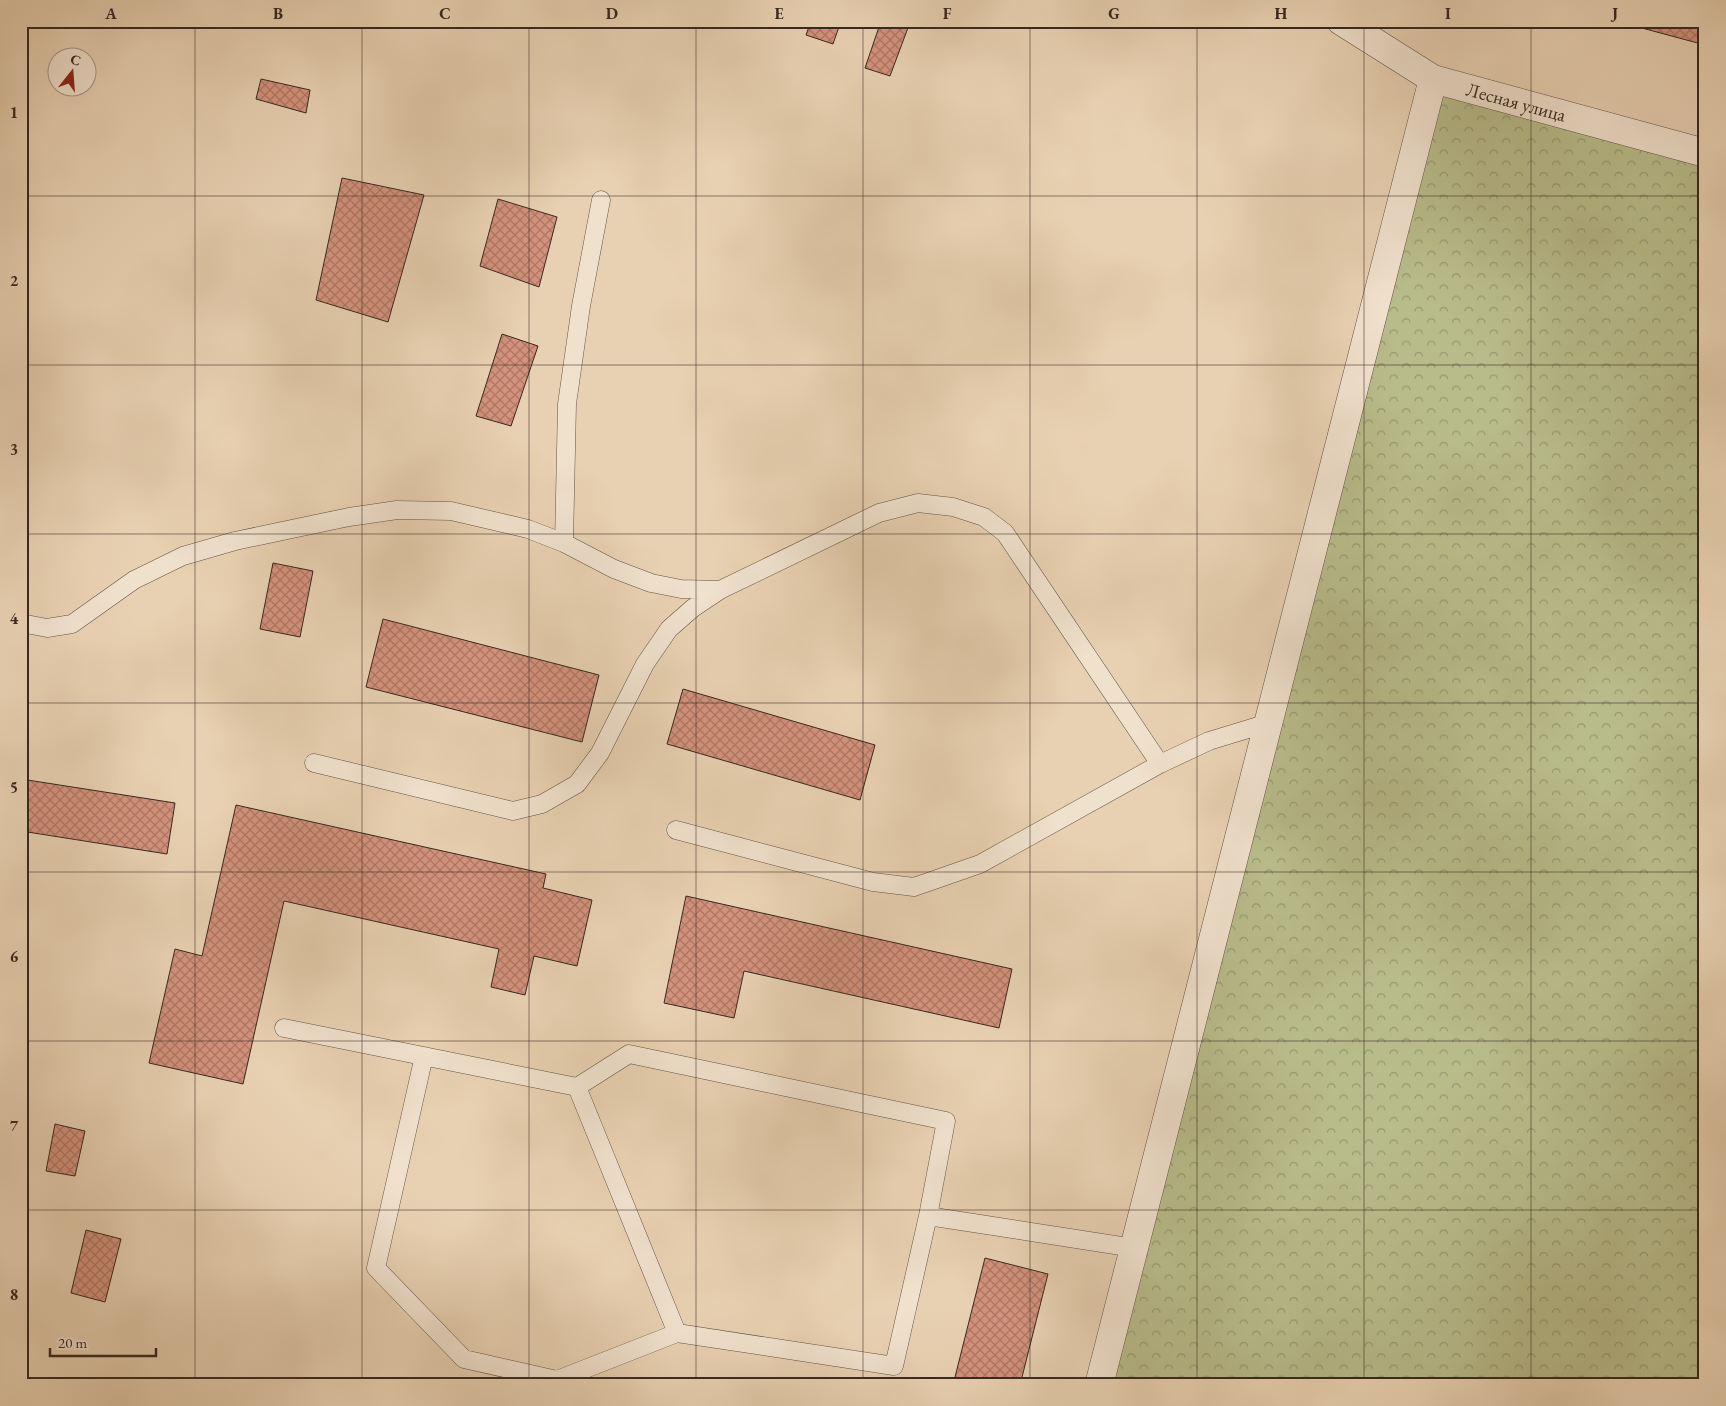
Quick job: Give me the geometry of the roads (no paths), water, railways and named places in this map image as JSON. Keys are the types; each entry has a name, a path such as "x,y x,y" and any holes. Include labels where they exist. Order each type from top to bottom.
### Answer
{"street":[{"name":"Лесная улица","path":"1341,21 1432,79 1705,152"},
{"path":"1099,1385 1432,79"}],"lane":[{"path":"564,543 568,404 581,306 601,200"},
{"path":"314,763 513,811 542,804 577,784 600,753 644,664 669,629 693,608 720,590 880,512 918,503 953,507 984,517 1005,533 1160,764"},
{"path":"21,623 47,628 72,624 134,580 183,556 235,541 349,517 397,510 451,511 528,529 564,543 614,569 652,583 681,589 720,590"},
{"path":"676,830 873,882 914,887 980,864 1160,764 1209,741 1268,723"},
{"path":"284,1028 424,1056 577,1087 629,1054 946,1121 928,1216 894,1366 676,1333 557,1380 464,1359 376,1268 424,1056"},
{"path":"577,1087 676,1333"},
{"path":"928,1216 1134,1248"}]}
